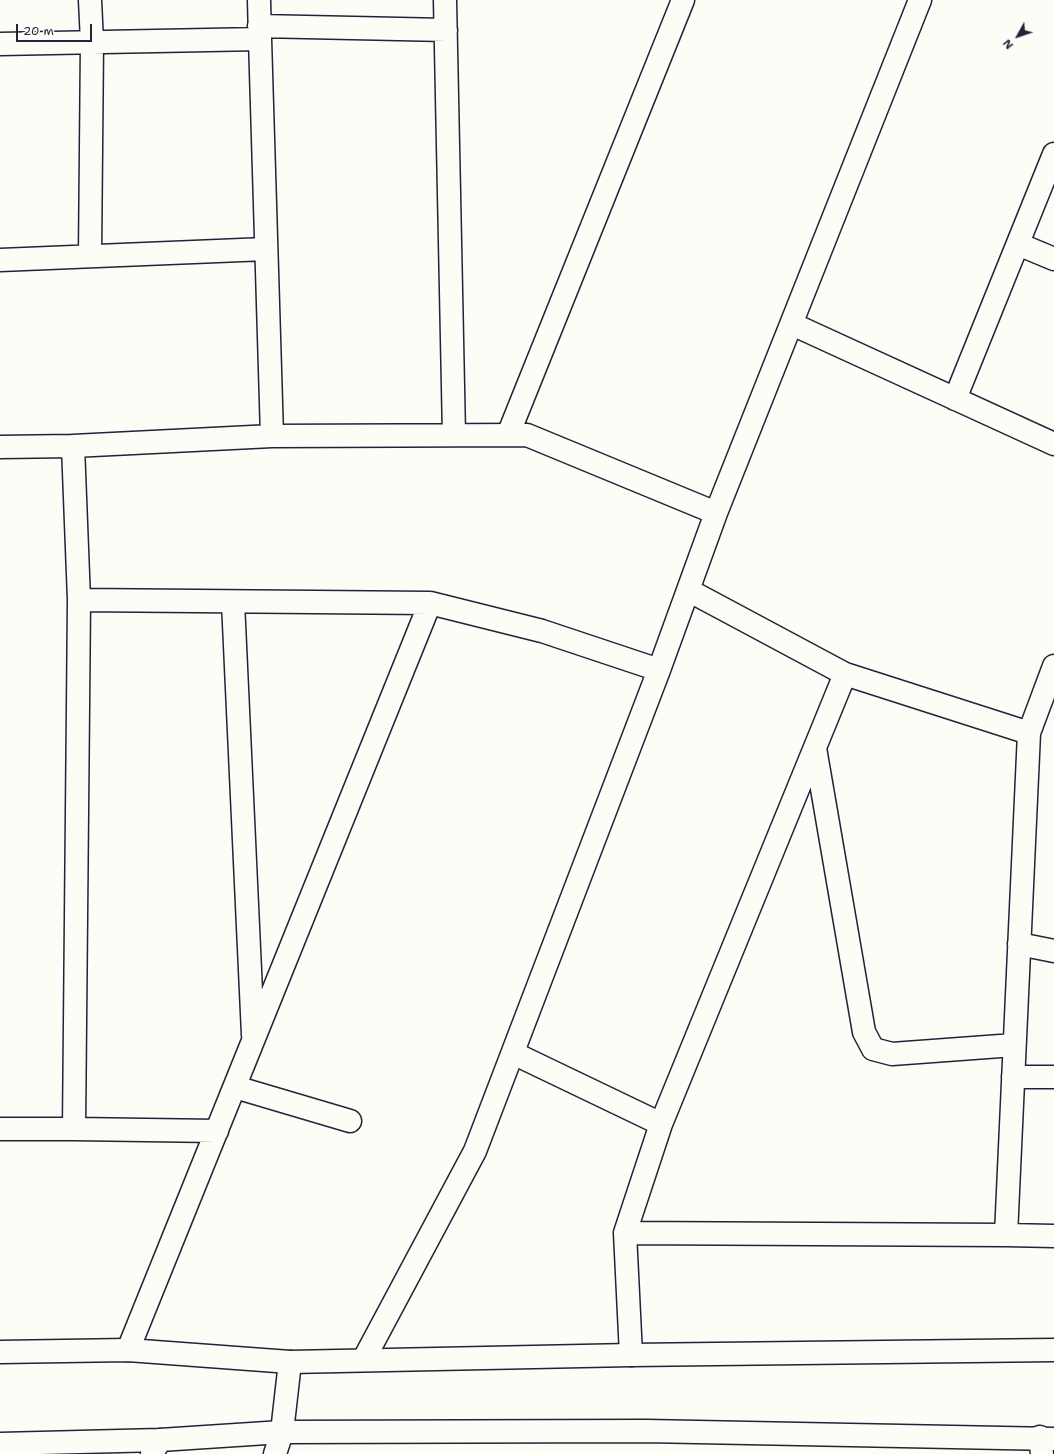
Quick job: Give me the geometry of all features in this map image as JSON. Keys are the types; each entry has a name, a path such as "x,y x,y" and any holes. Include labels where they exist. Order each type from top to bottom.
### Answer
{"street":[{"path":"90,0 92,42 90,256"},
{"path":"260,0 272,436"},
{"path":"445,0 454,435"},
{"path":"508,435 684,0"},
{"path":"364,1359 475,1151 659,670 716,514 920,0"},
{"path":"0,44 92,42 260,32 446,30"},
{"path":"955,399 1054,154"},
{"path":"1018,244 1054,259"},
{"path":"0,260 266,249"},
{"path":"792,324 1054,444"},
{"path":"0,446 73,446 272,436 527,435 716,514"},
{"path":"73,446 79,600 74,1128"},
{"path":"688,590 845,674 1029,733"},
{"path":"79,600 430,604 542,631 659,670"},
{"path":"233,602 253,1042"},
{"path":"128,1350 430,604"},
{"path":"1006,1235 1029,733 1054,666"},
{"path":"631,1355 625,1233 661,1124 845,674"},
{"path":"815,748 864,1032 873,1049 892,1054 1014,1045"},
{"path":"1019,944 1054,952"},
{"path":"513,1053 661,1124"},
{"path":"1013,1077 1054,1077"},
{"path":"235,1087 350,1121"},
{"path":"0,1129 74,1128 217,1131"},
{"path":"625,1233 1054,1236"},
{"path":"0,1352 128,1350 290,1362 364,1359 1054,1350"},
{"path":"275,1454 282,1432 290,1362"},
{"path":"0,1444 156,1447 282,1432 646,1430 1045,1443"}]}
